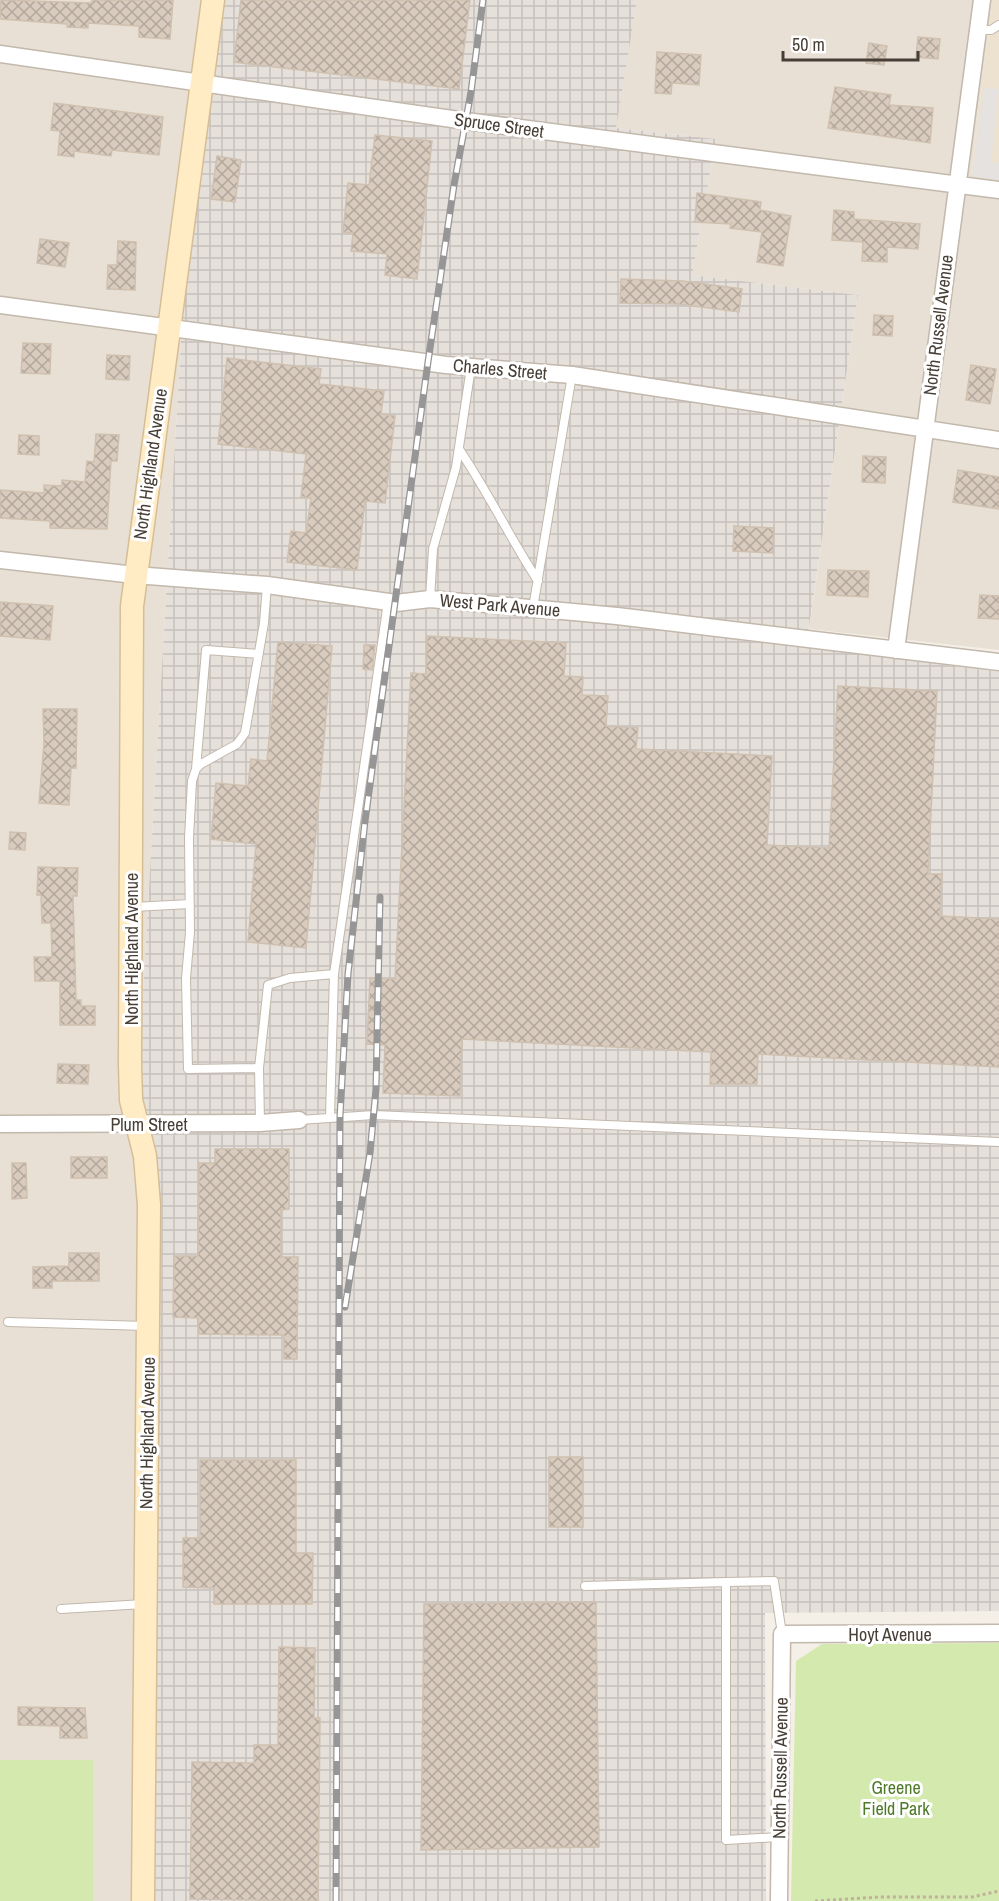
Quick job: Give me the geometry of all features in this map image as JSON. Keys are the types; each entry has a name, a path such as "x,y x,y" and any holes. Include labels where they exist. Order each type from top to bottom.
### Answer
{"street":[{"name":"North Highland Avenue","path":"143,1901 148,1205 145,1156 131,1100 130,1064 132,606 213,0"},
{"name":"North Russell Avenue","path":"896,650 982,0"},
{"name":"Spruce Street","path":"0,54 201,81 466,121 999,190"},
{"name":"Charles Street","path":"0,305 471,368 572,375 999,440"},
{"name":"West Park Avenue","path":"0,560 135,575 267,585 388,602 430,599 617,616 999,662"},
{"name":"Plum Street","path":"0,1124 138,1125 299,1120"},
{"name":"Hoyt Avenue","path":"782,1634 999,1633"},
{"name":"North Russell Avenue","path":"779,1901 782,1634"}],"lane":[{"path":"978,30 991,30 999,25"},
{"path":"430,599 433,549 459,449 471,368"},
{"path":"533,608 572,375"},
{"path":"459,449 485,488 508,534 538,581"},
{"path":"196,769 237,744 244,733 267,585"},
{"path":"330,1116 334,974 388,602"},
{"path":"258,654 206,650 196,769 192,781 186,978 188,1069 259,1068"},
{"path":"131,907 190,904"},
{"path":"260,1123 259,1068 267,985 290,978 334,974"},
{"path":"299,1120 330,1116 374,1115 999,1142"},
{"path":"8,1322 148,1326"},
{"path":"585,1586 774,1581 782,1634"},
{"path":"726,1582 726,1839 779,1837"},
{"path":"61,1609 145,1604"}],"path":[{"path":"815,1901 880,1897 972,1898 999,1891"}],"shaded area":[{"path":"0,0 225,0 183,307 138,1077 148,1901 0,1901"},
{"path":"225,0 637,0 616,128 716,139 692,275 858,295 806,647 999,672 999,1611 765,1613 766,1901 148,1901 138,1077 183,307"},
{"path":"637,0 992,0 971,175 999,179 999,650 809,629 858,295 692,275 716,139 615,128"},
{"path":"992,0 999,0 999,179 971,175"},
{"path":"984,87 999,89 991,162 999,163 999,180 972,176"}],"green space":[{"name":"Greene Field Park","path":"999,1643 999,1901 791,1901 796,1661 822,1644"},
{"path":"0,1760 93,1760 93,1901 0,1901"}],"building":[{"path":"1,0 92,3 92,0 173,0 170,39 139,37 139,26 88,23 88,28 67,27 67,24 0,19"},
{"path":"241,0 470,0 459,89 234,62"},
{"path":"918,37 940,39 938,59 916,57"},
{"path":"869,43 887,46 884,65 866,63"},
{"path":"657,52 701,55 699,85 672,83 671,94 655,93"},
{"path":"835,87 891,95 889,105 933,108 930,143 828,128"},
{"path":"54,103 163,117 159,155 112,150 111,156 74,151 74,157 58,155 60,131 51,130"},
{"path":"375,135 432,141 417,279 385,275 387,254 351,251 353,233 343,232 348,183 369,185"},
{"path":"217,156 241,160 235,202 211,199"},
{"path":"697,193 761,202 760,210 791,216 783,266 757,262 762,232 730,228 731,224 695,222"},
{"path":"834,210 854,212 854,219 920,224 918,249 887,247 887,262 862,261 863,242 832,240"},
{"path":"40,239 69,243 65,267 37,263"},
{"path":"118,241 136,242 135,290 107,289 108,265 117,265"},
{"path":"621,279 683,281 742,289 739,312 678,304 620,303"},
{"path":"874,315 893,316 892,336 873,335"},
{"path":"23,343 51,344 50,374 21,373"},
{"path":"107,355 130,356 129,380 106,379"},
{"path":"227,358 321,369 319,384 384,391 381,414 395,416 385,503 365,501 357,570 287,562 291,531 306,533 311,498 301,497 306,454 218,444"},
{"path":"971,365 996,369 990,404 966,400"},
{"path":"96,434 119,435 117,461 111,461 107,529 50,528 50,521 0,518 0,490 44,493 44,485 62,486 62,480 85,482 87,461 94,462"},
{"path":"19,435 39,436 39,455 18,454"},
{"path":"863,456 886,457 885,483 862,482"},
{"path":"958,470 999,477 999,509 953,502"},
{"path":"734,526 774,528 773,553 733,551"},
{"path":"828,570 869,571 868,597 827,595"},
{"path":"980,595 999,596 999,619 978,618"},
{"path":"0,602 53,606 50,640 0,636"},
{"path":"427,636 566,643 564,676 583,677 582,695 608,696 606,726 638,728 636,749 772,756 767,845 829,848 838,686 937,691 928,874 942,874 940,916 999,919 999,1067 758,1054 757,1084 710,1084 711,1052 462,1039 460,1096 383,1093 385,1045 367,1044 370,978 395,979 411,673 426,674"},
{"path":"278,642 332,646 306,948 248,942 256,844 211,839 216,783 248,786 251,759 267,761"},
{"path":"364,645 375,645 372,670 363,669"},
{"path":"43,709 77,709 76,768 71,768 69,805 39,803 44,743"},
{"path":"10,832 26,833 25,850 9,849"},
{"path":"38,867 78,868 77,896 73,896 76,1000 81,1000 81,1006 95,1006 95,1025 60,1025 60,981 35,981 34,957 52,957 51,923 42,923 41,895 37,895"},
{"path":"58,1064 89,1065 88,1084 57,1083"},
{"path":"215,1149 289,1149 289,1209 281,1210 281,1257 298,1257 297,1359 284,1359 284,1335 199,1334 198,1318 173,1317 174,1256 198,1256 199,1163 215,1163"},
{"path":"71,1157 107,1157 107,1178 71,1178"},
{"path":"12,1163 26,1163 27,1198 12,1199"},
{"path":"69,1253 99,1253 99,1281 52,1281 52,1288 33,1288 33,1267 69,1266"},
{"path":"549,1457 583,1457 583,1527 549,1527"},
{"path":"200,1460 296,1460 296,1553 313,1553 312,1604 214,1604 214,1588 183,1587 183,1538 200,1538"},
{"path":"596,1602 599,1847 421,1850 424,1604"},
{"path":"279,1647 315,1648 314,1718 320,1718 318,1901 190,1899 192,1762 254,1763 254,1745 278,1745"},
{"path":"18,1707 85,1708 87,1738 60,1738 60,1726 18,1725"}],"railway":[{"path":"336,1901 340,1116 348,974 365,821 428,362 454,185 471,92 483,0"},
{"path":"345,1307 370,1153 376,1089 380,897"}]}
